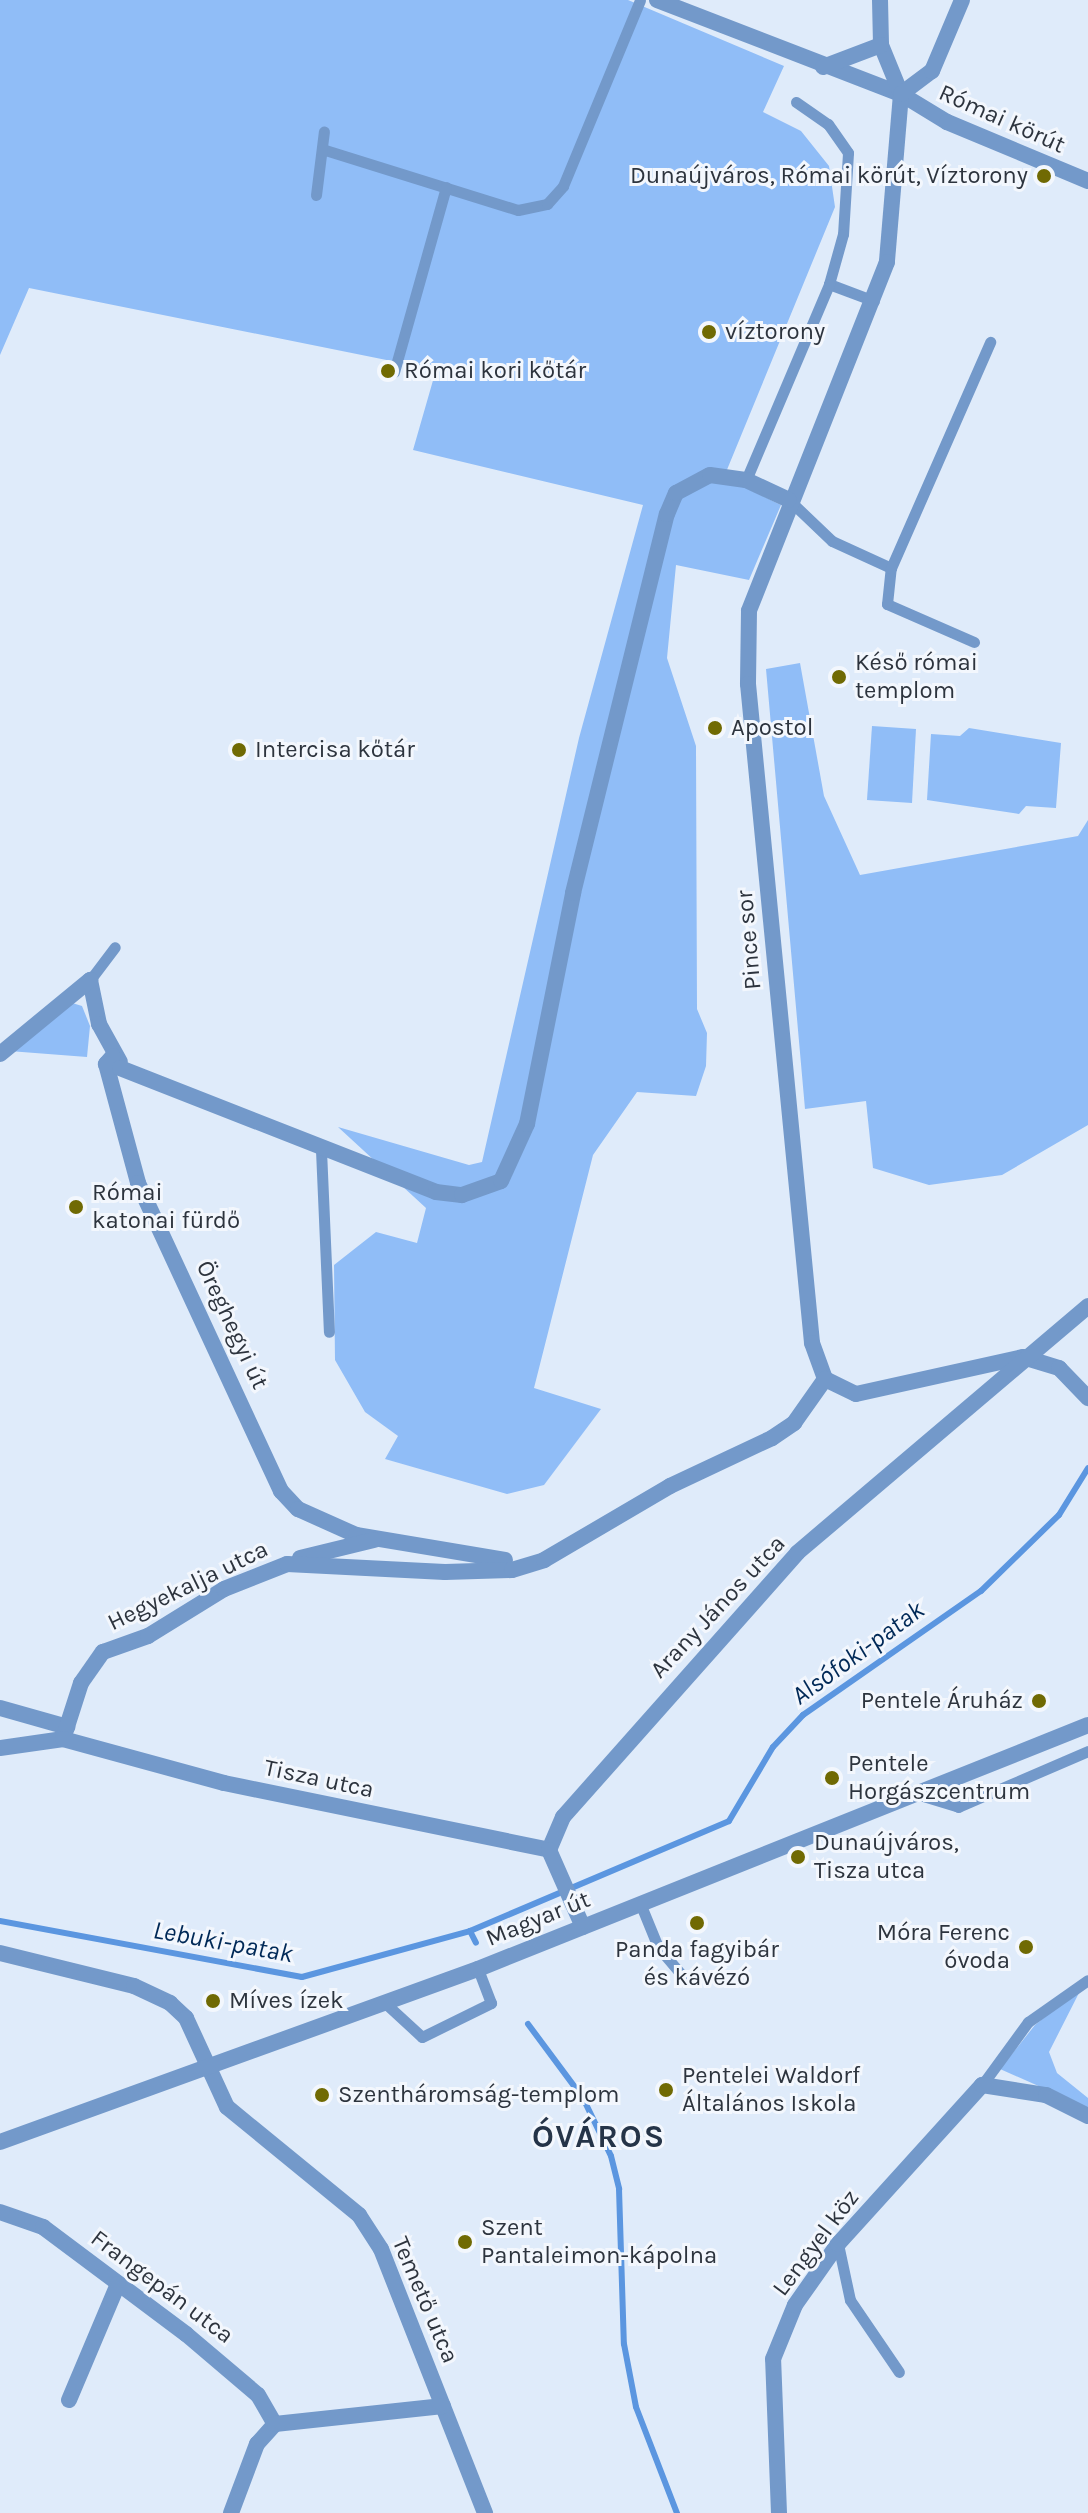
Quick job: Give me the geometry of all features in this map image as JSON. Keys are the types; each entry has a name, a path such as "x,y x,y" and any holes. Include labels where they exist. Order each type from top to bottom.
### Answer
{"street":[{"name":"Római körút","path":"657,0 822,67 901,94 947,122 1088,181"},
{"path":"880,0 881,45 901,94 932,71 962,0"},
{"path":"822,67 881,45"},
{"name":"Pince sor","path":"825,1379 808,1311 747,661 749,611 789,500 874,301 892,233 901,94"},
{"path":"115,1065 321,1150 462,1195 501,1181 516,1158 667,514 676,493 695,479 746,480 789,500"},
{"path":"0,1054 90,980"},
{"name":"Öreghegyi út","path":"90,980 115,1065 138,1183 228,1363 265,1465 298,1509 378,1539 456,1557 544,1560"},
{"name":"Arany János utca","path":"549,1850 563,1817 797,1553 863,1505 1023,1357 1088,1306"},
{"path":"544,1560 670,1486 772,1438 794,1423 825,1379 856,1394 882,1392 966,1364 1023,1357 1059,1368 1088,1398"},
{"name":"Öreghegyi út","path":"287,1564 378,1539"},
{"name":"Hegyekalja utca","path":"65,1733 81,1683 103,1652 287,1564 378,1565 445,1572 512,1570 544,1560"},
{"path":"0,1708 65,1733"},
{"name":"Magyar út","path":"0,2142 209,2071 478,1969 640,1903 923,1796 1088,1725"},
{"name":"Tisza utca","path":"0,1748 65,1733 224,1783 549,1850"},
{"path":"549,1850 583,1927"},
{"name":"Temető utca","path":"0,1953 134,1986 170,2003 186,2018 227,2107 359,2215 381,2249 485,2513"},
{"path":"982,2085 1046,2095 1088,2116"},
{"name":"Lengyel köz","path":"779,2513 773,2359 795,2305 838,2244 982,2085"},
{"name":"Frangepán utca","path":"0,2212 43,2227 118,2284 258,2395 275,2424"},
{"path":"69,2400 118,2284"},
{"path":"231,2513 257,2444 275,2424 443,2406"}],"lane":[{"path":"322,149 518,210 557,196 640,0"},
{"path":"746,480 829,284 843,234 848,153 828,124 796,102"},
{"path":"316,195 324,131"},
{"path":"394,372 446,187"},
{"path":"829,284 874,301"},
{"path":"974,642 887,604 891,568 990,342"},
{"path":"789,500 832,541 891,568"},
{"path":"90,980 115,947"},
{"path":"321,1150 329,1332"},
{"path":"923,1796 958,1807 1088,1751"},
{"path":"640,1903 658,1947 686,1980"},
{"path":"385,2003 422,2037 491,2003 478,1969"},
{"path":"982,2085 1028,2022 1088,1980"},
{"path":"838,2244 850,2300 899,2372"}],"shaded area":[{"path":"0,0 628,0 784,66 763,112 801,131 829,166 835,207 724,477 781,505 749,580 676,565 667,658 696,746 697,1009 707,1033 706,1066 696,1096 637,1092 593,1155 534,1388 601,1409 544,1485 507,1494 385,1459 398,1436 365,1412 335,1360 334,1265 376,1232 417,1243 426,1208 338,1127 469,1165 482,1162 579,738 643,505 413,450 436,370 29,288 0,355"},
{"path":"800,663 824,796 860,875 1078,836 1088,820 1088,1125 1002,1175 929,1185 873,1168 866,1101 805,1109 766,669"},
{"path":"872,726 916,729 912,803 867,800"},
{"path":"969,728 1061,743 1056,808 1026,806 1019,814 927,800 931,734 960,736"},
{"path":"69,1002 82,1006 90,1026 87,1057 9,1051"},
{"path":"1082,1987 1049,2052 1057,2073 1088,2098 1088,2108 1000,2069 1035,2025"}],"waterway":[{"name":"Alsófoki-patak","path":"470,1931 729,1821 773,1747 803,1715 981,1591 1059,1515 1088,1468"},
{"name":"Lebuki-patak","path":"0,1921 302,1977 470,1931 476,1943"},
{"name":"Lebuki-patak","path":"528,2024 583,2098 611,2156 619,2189 624,2344 636,2407 677,2513"}],"place":[{"name":"Dunaújváros, Római körút, Víztorony","path":"1044,176"},
{"name":"víztorony","path":"709,332"},
{"name":"Római kori kőtár","path":"388,371"},
{"name":"Késő római templom","path":"839,677"},
{"name":"Apostol","path":"715,728"},
{"name":"Intercisa kőtár","path":"239,750"},
{"name":"Római katonai fürdő","path":"76,1207"},
{"name":"Pentele Áruház","path":"1039,1701"},
{"name":"Pentele Horgászcentrum","path":"832,1778"},
{"name":"Dunaújváros, Tisza utca","path":"798,1857"},
{"name":"Panda fagyibár és kávézó","path":"697,1923"},
{"name":"Móra Ferenc óvoda","path":"1026,1947"},
{"name":"Míves ízek","path":"213,2001"},
{"name":"Pentelei Waldorf Általános Iskola","path":"666,2090"},
{"name":"Szentháromság-templom","path":"322,2095"},
{"name":"Szent Pantaleimon-kápolna","path":"465,2242"}],"district":[{"name":"ÓVÁROS","path":"599,2137"}]}
